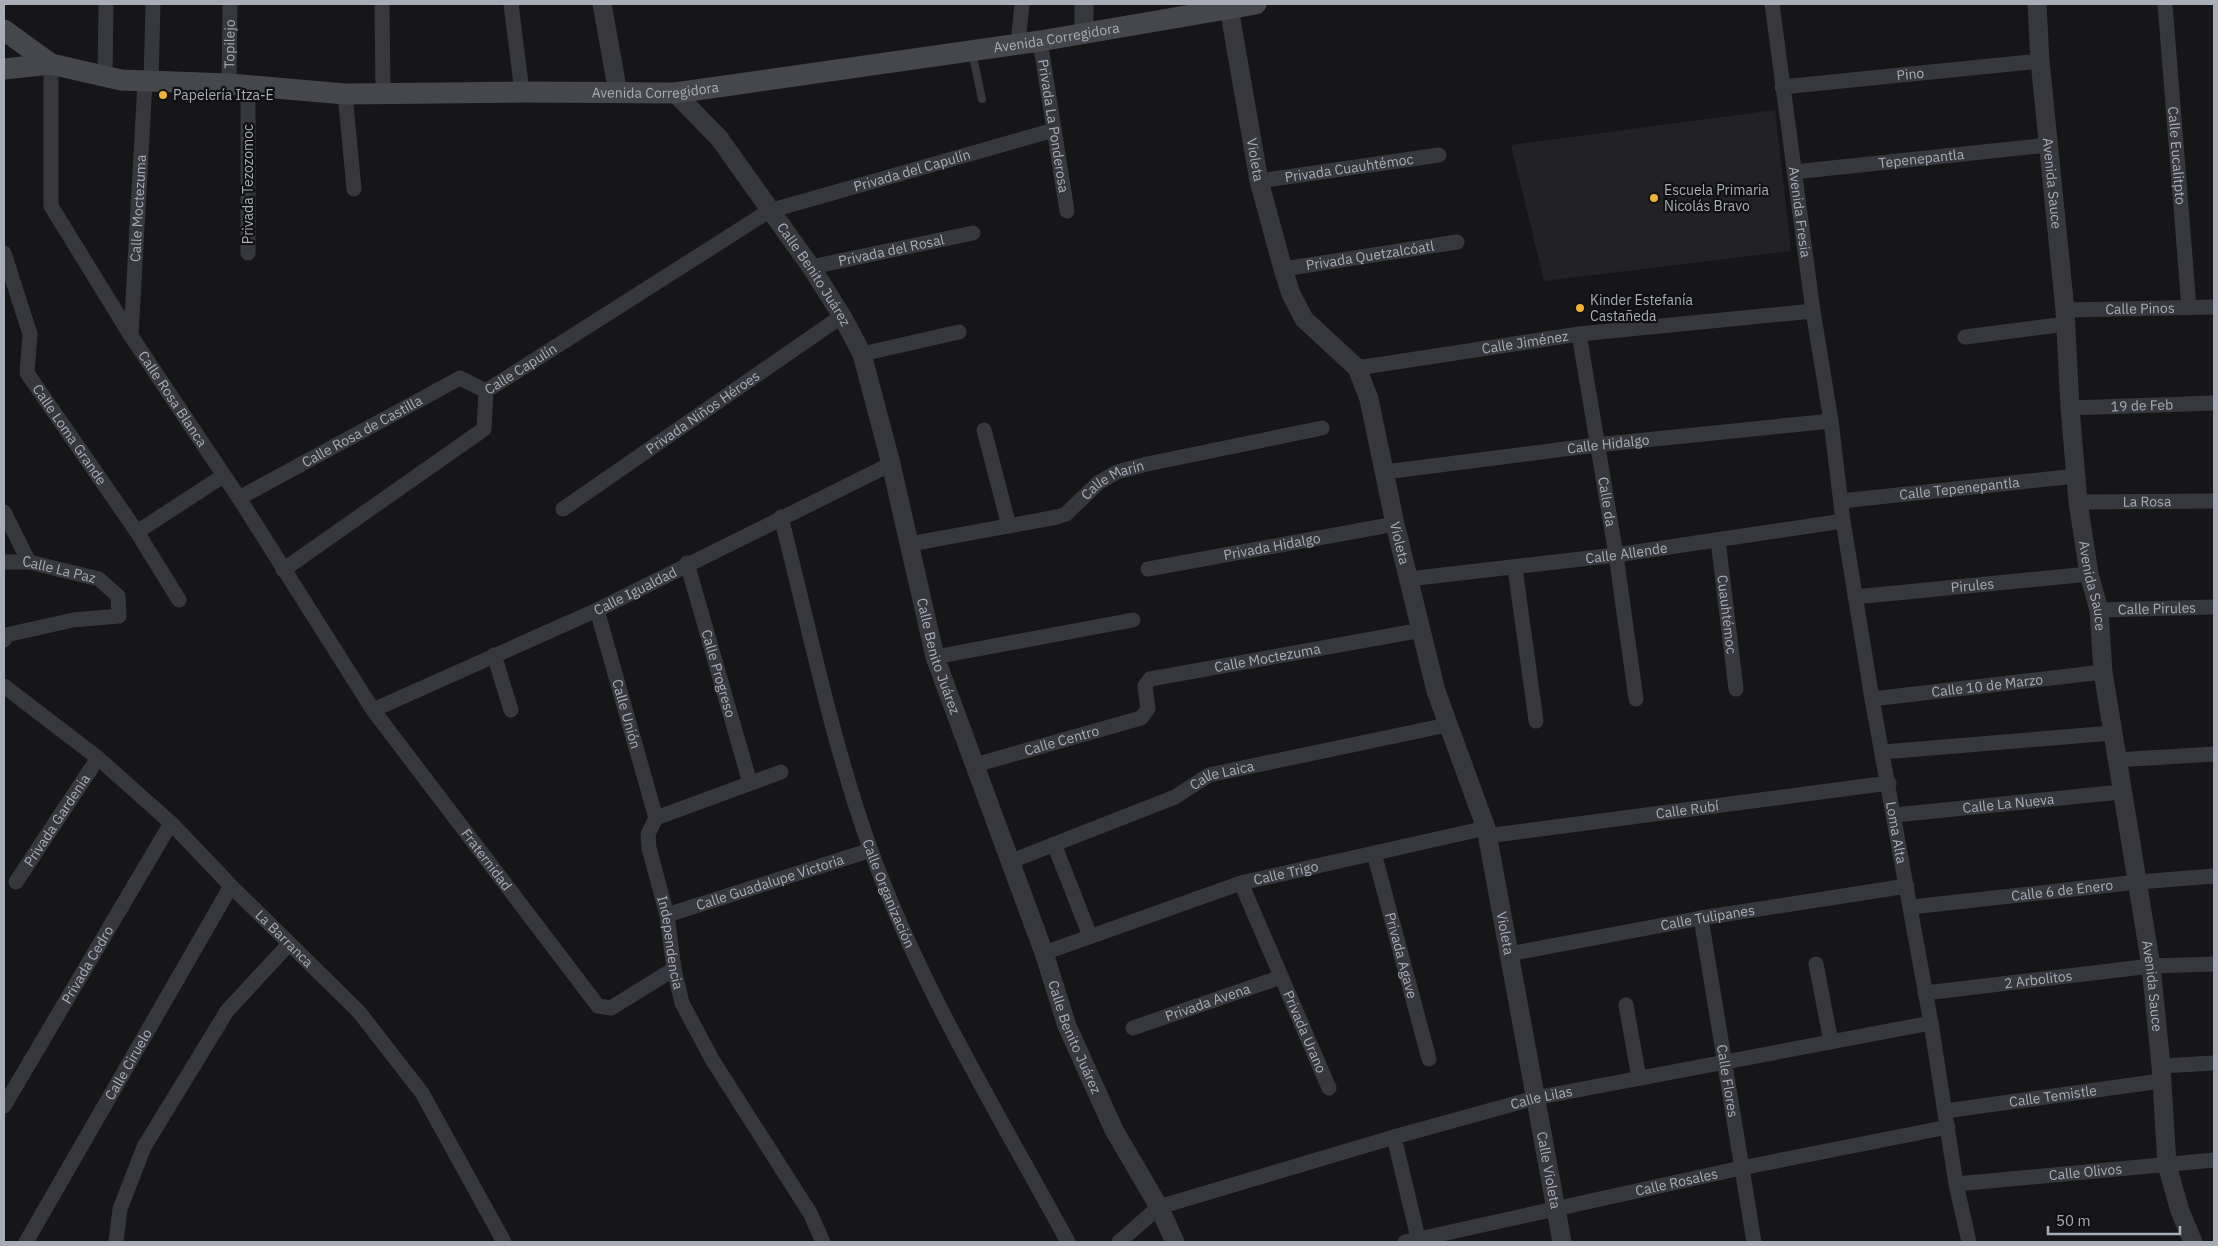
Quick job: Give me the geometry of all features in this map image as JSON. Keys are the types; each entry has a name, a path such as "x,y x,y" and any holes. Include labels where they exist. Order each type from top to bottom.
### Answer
{"main road":[{"name":"Avenida Corregidora","path":"4,69 51,64 105,77 148,82 238,85 345,94 676,93 1040,41 1216,7 1256,4"},
{"name":"Avenida Corregidora","path":"4,30 51,64"}],"street":[{"path":"105,77 106,4"},
{"name":"Calle Moctezuma","path":"131,336 153,4"},
{"name":"Topilejo","path":"230,4 238,85"},
{"path":"382,4 383,93"},
{"path":"511,4 522,92"},
{"path":"602,4 618,93"},
{"path":"1018,44 1022,4"},
{"path":"1084,4 1084,33"},
{"name":"Avenida Fresia","path":"1772,4 1813,311 1831,421"},
{"name":"Avenida Sauce","path":"2037,4 2040,61 2066,317 2070,408 2078,502 2089,574 2099,610 2103,672 2121,792 2151,966 2167,1165 2180,1211 2193,1242"},
{"name":"Calle Eucalitpto","path":"2165,4 2189,308"},
{"name":"Violeta","path":"1216,7 1259,181 1291,294 1304,319 1357,368 1369,399 1395,524 1436,691 1469,777 1486,832 1535,1098"},
{"name":"Privada La Ponderosa","path":"1040,41 1067,211"},
{"name":"Pino","path":"1782,87 2040,61"},
{"name":"Calle Rosa Blanca","path":"51,64 52,206 131,336 239,498 373,710"},
{"name":"Privada Tezozomoc","path":"238,85 248,253"},
{"name":"Calle Benito Juárez","path":"676,93 719,138 769,211 811,267 842,316 862,354 891,464 936,657 1044,953 1067,1026 1114,1130 1159,1207 1175,1242"},
{"path":"345,94 354,189"},
{"name":"Privada del Capulín","path":"769,211 1054,130"},
{"name":"Tepenepantla","path":"1794,172 2048,145"},
{"name":"Privada Cuauhtémoc","path":"1259,181 1439,156"},
{"name":"Calle Capulín","path":"284,570 484,429 486,391 769,211"},
{"name":"Privada del Rosal","path":"811,267 973,233"},
{"name":"Privada Quetzalcóatl","path":"1283,270 1457,242"},
{"name":"Calle Loma Grande","path":"4,253 30,334 27,373 137,532 179,600"},
{"name":"Calle Pinos","path":"1965,337 2066,317 2214,307"},
{"name":"Calle Jiménez","path":"1357,368 1579,334 1813,311"},
{"name":"Privada Niños Héroes","path":"563,509 842,316"},
{"path":"862,354 959,332"},
{"name":"Calle da","path":"1579,334 1596,445 1616,555 1636,699"},
{"name":"Calle Rosa de Castilla","path":"239,498 460,378 486,391"},
{"name":"19 de Feb","path":"2070,408 2214,403"},
{"name":"Calle Hidalgo","path":"1385,472 1596,445 1831,421"},
{"name":"Loma Alta","path":"1831,421 1843,521 1872,699 1884,752 1888,783 1908,886 1956,1184 1969,1242"},
{"name":"Calle Marín","path":"910,544 1066,514 1098,483 1117,472 1147,464 1322,428"},
{"path":"984,430 1009,526"},
{"name":"Calle Igualdad","path":"373,710 494,654 597,610 688,563 891,464"},
{"path":"137,532 223,476"},
{"name":"Calle Tepenepantla","path":"1842,501 2076,476"},
{"name":"La Rosa","path":"2078,502 2214,501"},
{"path":"4,512 29,562"},
{"name":"Calle Organización","path":"781,517 851,793 871,850 920,969 1068,1242"},
{"name":"Calle Allende","path":"1408,580 1616,555 1843,521"},
{"name":"Privada Hidalgo","path":"1148,569 1395,524"},
{"name":"Cuauhtémoc","path":"1718,540 1736,689"},
{"name":"Calle La Paz","path":"4,562 29,562 98,579 118,596 119,616 73,620 6,635 4,640"},
{"name":"Calle Progreso","path":"688,563 750,783"},
{"path":"1515,568 1536,721"},
{"name":"Pirules","path":"1855,597 2089,574"},
{"name":"Calle Pirules","path":"2099,610 2214,607"},
{"name":"Calle Unión","path":"597,610 656,818"},
{"path":"936,657 1133,620"},
{"name":"Calle Moctezuma","path":"1147,713 1149,706 1145,686 1150,679 1422,630"},
{"path":"494,654 511,710"},
{"name":"Calle 10 de Marzo","path":"1872,699 2103,672"},
{"name":"La Barranca","path":"4,686 98,758 171,823 231,886 358,1012 422,1093 504,1242"},
{"name":"Fraternidad","path":"373,710 595,1002 602,1008 612,1008 674,969"},
{"name":"Calle Centro","path":"975,765 1141,718 1147,713"},
{"name":"Calle Laica","path":"1010,862 1175,797 1209,775 1448,725"},
{"path":"1884,752 2112,733"},
{"path":"2116,760 2214,754"},
{"name":"Privada Gardenia","path":"16,882 98,758"},
{"path":"656,818 781,772"},
{"name":"Calle Rubí","path":"1486,832 1888,783"},
{"name":"Calle La Nueva","path":"1895,815 2121,792"},
{"name":"Independencia","path":"656,818 648,834 648,848 667,915 674,969 682,1003 713,1061 810,1213 823,1242"},
{"name":"Privada Cedro","path":"4,1106 171,823"},
{"name":"Calle Trigo","path":"1044,953 1241,883 1374,853 1486,832"},
{"path":"1054,844 1090,936"},
{"name":"Calle Guadalupe Victoria","path":"667,915 871,850"},
{"name":"Privada Agave","path":"1374,853 1429,1059"},
{"name":"Calle 6 de Enero","path":"1911,907 2138,882 2214,876"},
{"name":"Privada Urano","path":"1241,883 1329,1088"},
{"name":"Calle Ciruelo","path":"26,1242 231,886"},
{"name":"Calle Tulipanes","path":"1509,954 1701,918 1908,886"},
{"name":"Calle Flores","path":"1701,918 1754,1242"},
{"path":"116,1242 120,1209 148,1139 227,1011 290,944"},
{"path":"1816,964 1831,1042"},
{"name":"2 Arbolitos","path":"1925,993 2151,966 2214,964"},
{"name":"Privada Avena","path":"1133,1028 1281,977"},
{"path":"1626,1005 1639,1078"},
{"name":"Calle Lilas","path":"1159,1207 1394,1137 1535,1098 1931,1023"},
{"name":"Calle Temistle","path":"1945,1111 2214,1063"},
{"name":"Calle Violeta","path":"1535,1098 1562,1242"},
{"name":"Calle Rosales","path":"1412,1240 1741,1168 1948,1127"},
{"path":"1394,1137 1412,1240"},
{"name":"Calle Olivos","path":"1956,1184 2214,1160"},
{"path":"1119,1242 1159,1207"}],"lane":[{"path":"972,50 982,99"}],"shaded area":[{"name":"Escuela Primaria Nicolás Bravo","path":"1775,110 1791,251 1544,281 1511,145"}],"place":[{"name":"Papelería Itza-E","path":"163,95"},
{"name":"Escuela Primaria Nicolás Bravo","path":"1654,198"},
{"name":"Kinder Estefanía Castañeda","path":"1580,308"}]}
